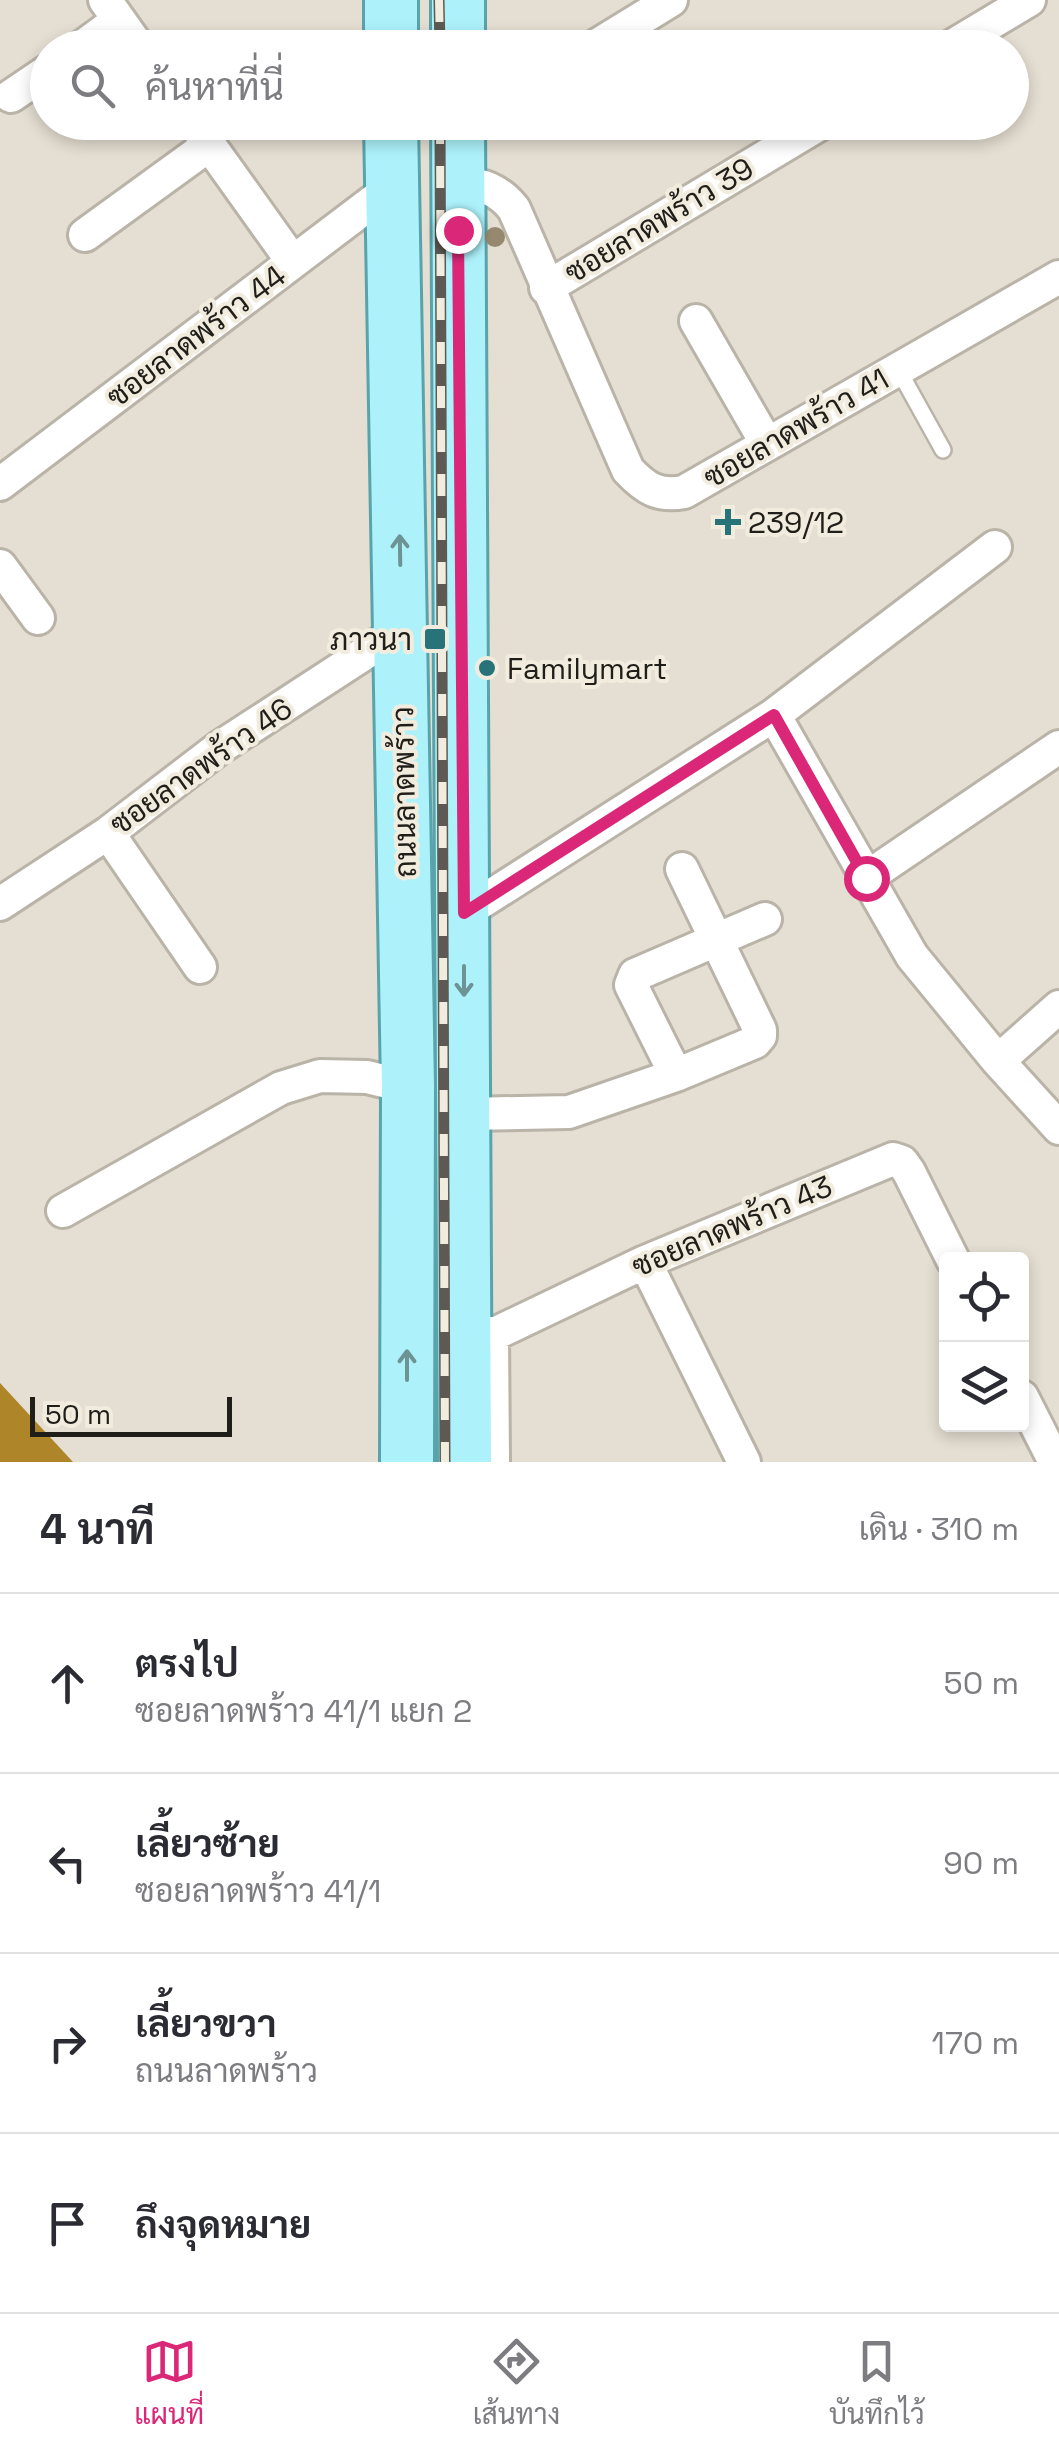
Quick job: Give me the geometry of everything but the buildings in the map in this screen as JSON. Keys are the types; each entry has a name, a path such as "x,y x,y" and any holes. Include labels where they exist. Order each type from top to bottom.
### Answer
{"main road":[{"path":"391,0 391,30"},
{"path":"458,0 458,30"},
{"name":"ถนนลาดพร้าว","path":"391,140 408,1087 407,1462"},
{"name":"ถนนลาดพร้าว","path":"461,140 464,1114 478,1340 465,1462"}],"street":[{"path":"622,30 671,0"},
{"path":"979,30 1029,0"},
{"path":"95,30 112,10"},
{"path":"11,96 30,83"},
{"path":"84,235 195,140"},
{"path":"206,140 293,262"},
{"name":"ซอยลาดพร้าว 39","path":"546,288 793,140"},
{"name":"ซอยลาดพร้าว 41","path":"459,184 477,184 504,196 514,209 628,470 658,494 684,492 1059,277"},
{"name":"ซอยลาดพร้าว 44","path":"5,470 392,188"},
{"path":"696,321 767,444"},
{"path":"464,913 774,715 996,547"},
{"path":"0,566 38,618"},
{"name":"ซอยลาดพร้าว 46","path":"0,904 108,833 219,748 402,629"},
{"path":"774,715 912,956 1059,1128"},
{"path":"866,878 1059,747"},
{"path":"108,833 200,967"},
{"path":"464,1114 569,1112 676,1075 755,1042 760,1030 682,869"},
{"path":"676,1075 631,984 635,974 765,919"},
{"path":"998,1061 1059,1008"},
{"path":"63,1210 281,1088 320,1076 366,1077 408,1087"},
{"name":"ซอยลาดพร้าว 43","path":"478,1340 645,1262 892,1159 902,1162 948,1252"},
{"path":"645,1262 744,1462"},
{"path":"478,1340 493,1462"},
{"path":"1029,1411 1054,1462"}],"lane":[{"path":"898,369 943,450"}],"shaded area":[{"path":"0,1383 73,1462 0,1462"}],"railway":[{"path":"439,0 440,30"},
{"path":"440,140 445,1462"}],"place":[{"name":"239/12","path":"728,522"},
{"name":"ภาวนา","path":"435,639"},
{"name":"Familymart","path":"487,668"}],"route":[{"path":"458,230 464,913 774,715 866,878"}]}
